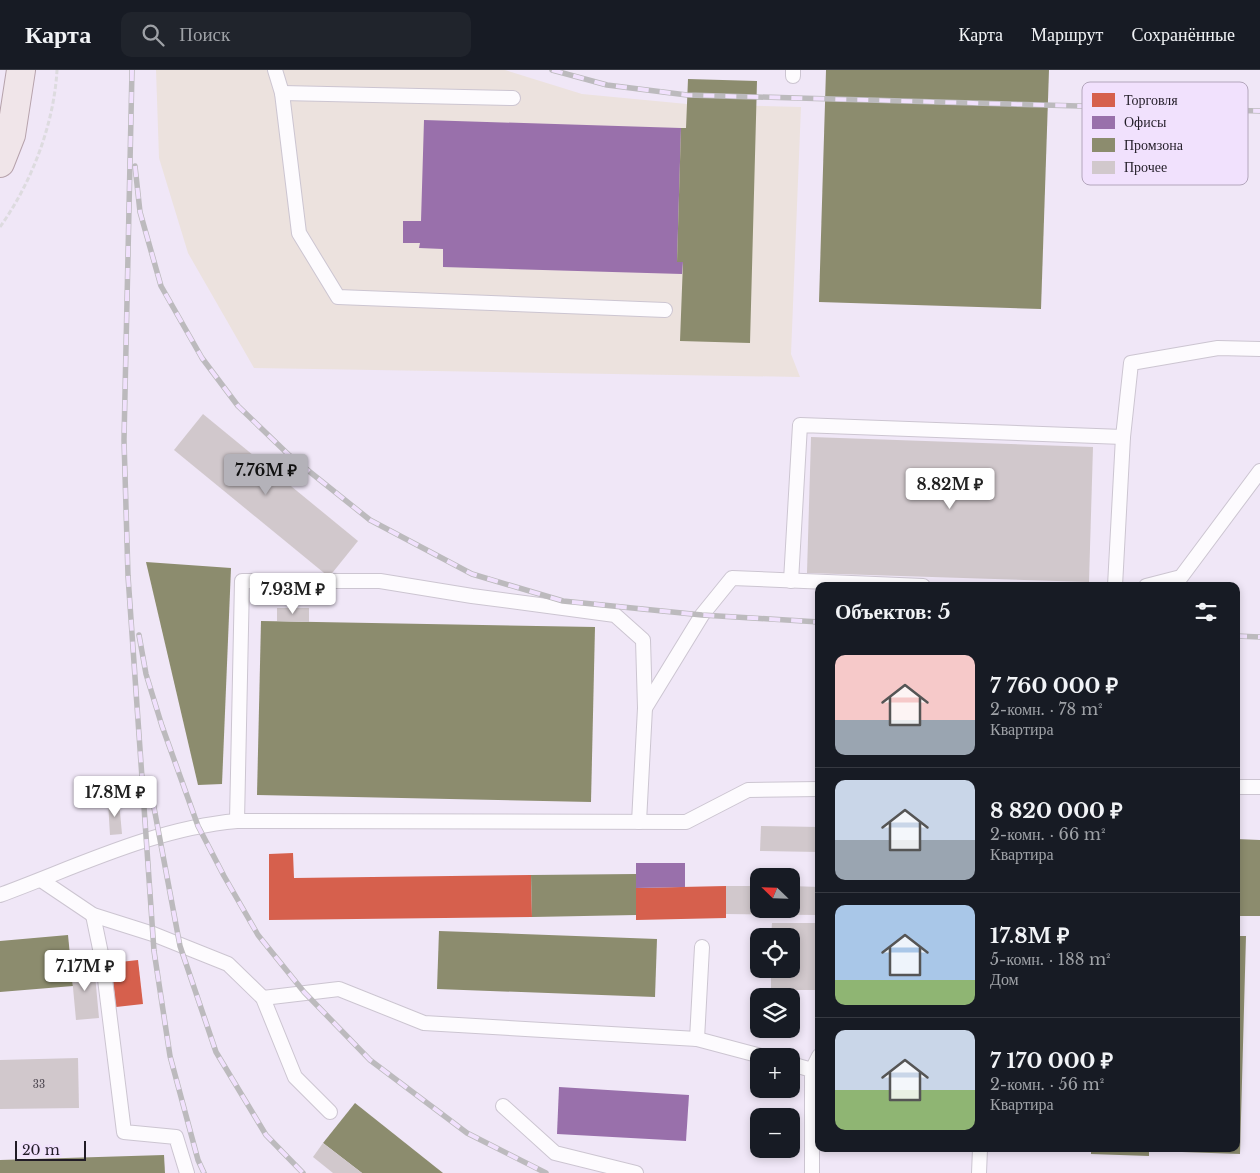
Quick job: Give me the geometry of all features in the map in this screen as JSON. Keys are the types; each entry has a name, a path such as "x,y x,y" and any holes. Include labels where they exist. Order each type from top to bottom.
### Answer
{"main road":[{"path":"0,163 11,135 21,70"}],"lane":[{"path":"275,70 282,93 299,233 338,297 665,310"},
{"path":"282,93 513,98"},
{"path":"1115,582 1124,437 1131,362 1218,348 1260,349"},
{"path":"791,581 800,425 1124,437"},
{"path":"1162,582 1181,577 1260,471"},
{"path":"645,708 702,615 732,578 817,582"},
{"path":"237,821 242,581 380,581 472,596 615,615 643,640 645,708 639,822"},
{"path":"1240,787 1260,787"},
{"path":"0,895 153,839 204,824 237,821 686,822 748,790 815,789"},
{"path":"41,880 93,915 153,934 228,964 263,998 295,1077 330,1112"},
{"path":"93,915 104,964 124,1132 176,1137 187,1173"},
{"path":"697,1039 702,947"},
{"path":"263,998 340,989 424,1023 697,1039 750,1053"},
{"path":"812,1173 812,1070 815,1064"},
{"path":"800,1067 812,1070"},
{"path":"503,1106 555,1153 636,1173"},
{"path":"979,1173 980,1152"}],"path":[{"path":"0,226 22,191 39,152 51,115 57,70"}],"shaded area":[{"path":"156,70 505,70 582,94 687,104 801,107 791,354 800,377 254,368 188,253 159,158"}],"building: Торговля":[{"path":"293,853 294,878 531,875 532,917 269,920 269,854"},
{"path":"726,886 726,918 636,920 636,888"},
{"path":"138,960 143,1004 116,1007 111,963"}],"building: Офисы":[{"path":"424,120 681,128 677,262 683,262 682,274 443,267 443,249 419,248 420,243 403,243 403,221 421,221"},
{"path":"636,863 685,863 685,887 636,888"},
{"path":"559,1087 689,1095 686,1141 557,1134"}],"building: Промзона":[{"path":"826,70 1049,70 1041,309 819,302"},
{"path":"688,79 757,81 750,343 680,341 683,262 677,262 681,128 686,128"},
{"path":"146,562 231,568 222,784 198,785"},
{"path":"261,621 595,627 591,802 257,795"},
{"path":"1240,839 1260,840 1260,916 1240,916"},
{"path":"636,874 636,915 532,917 531,875"},
{"path":"439,931 657,939 655,997 437,989"},
{"path":"68,935 73,986 0,992 0,941"},
{"path":"1240,936 1246,936 1240,1154 1182,1152 1240,1152"},
{"path":"355,1103 443,1173 362,1173 323,1143"},
{"path":"1091,1152 1149,1152 1149,1156 1091,1154"},
{"path":"164,1155 165,1173 0,1173 0,1160"}],"building: Прочее":[{"path":"203,414 358,541 329,577 174,450"},
{"path":"811,437 1093,447 1089,582 807,573"},
{"path":"277,608 309,608 309,622 277,621"},
{"path":"119,801 122,834 110,835 108,802"},
{"path":"761,826 815,827 815,852 760,851"},
{"path":"726,886 750,886 750,914 726,914"},
{"path":"800,886 815,887 815,915 800,915"},
{"path":"772,923 815,923 815,990 771,988 771,978 800,978 800,928 772,928"},
{"path":"94,964 99,1018 76,1020 71,966"},
{"path":"78,1058 79,1108 0,1109 0,1060"},
{"path":"323,1143 362,1173 333,1173 313,1157"}],"railway":[{"path":"132,70 124,440 128,576 154,951 170,1056 198,1160 204,1173"},
{"path":"552,70 607,85 687,95 1082,106"},
{"path":"1248,111 1260,111"},
{"path":"135,166 140,212 161,286 202,358 238,406 290,456 370,520 472,574 563,601 702,615 815,622"},
{"path":"139,635 146,674 162,726 198,826 258,935 304,992 370,1060 467,1133 546,1173"},
{"path":"1240,636 1260,637"},
{"path":"149,781 180,946 216,1052 266,1135 303,1173"}]}
